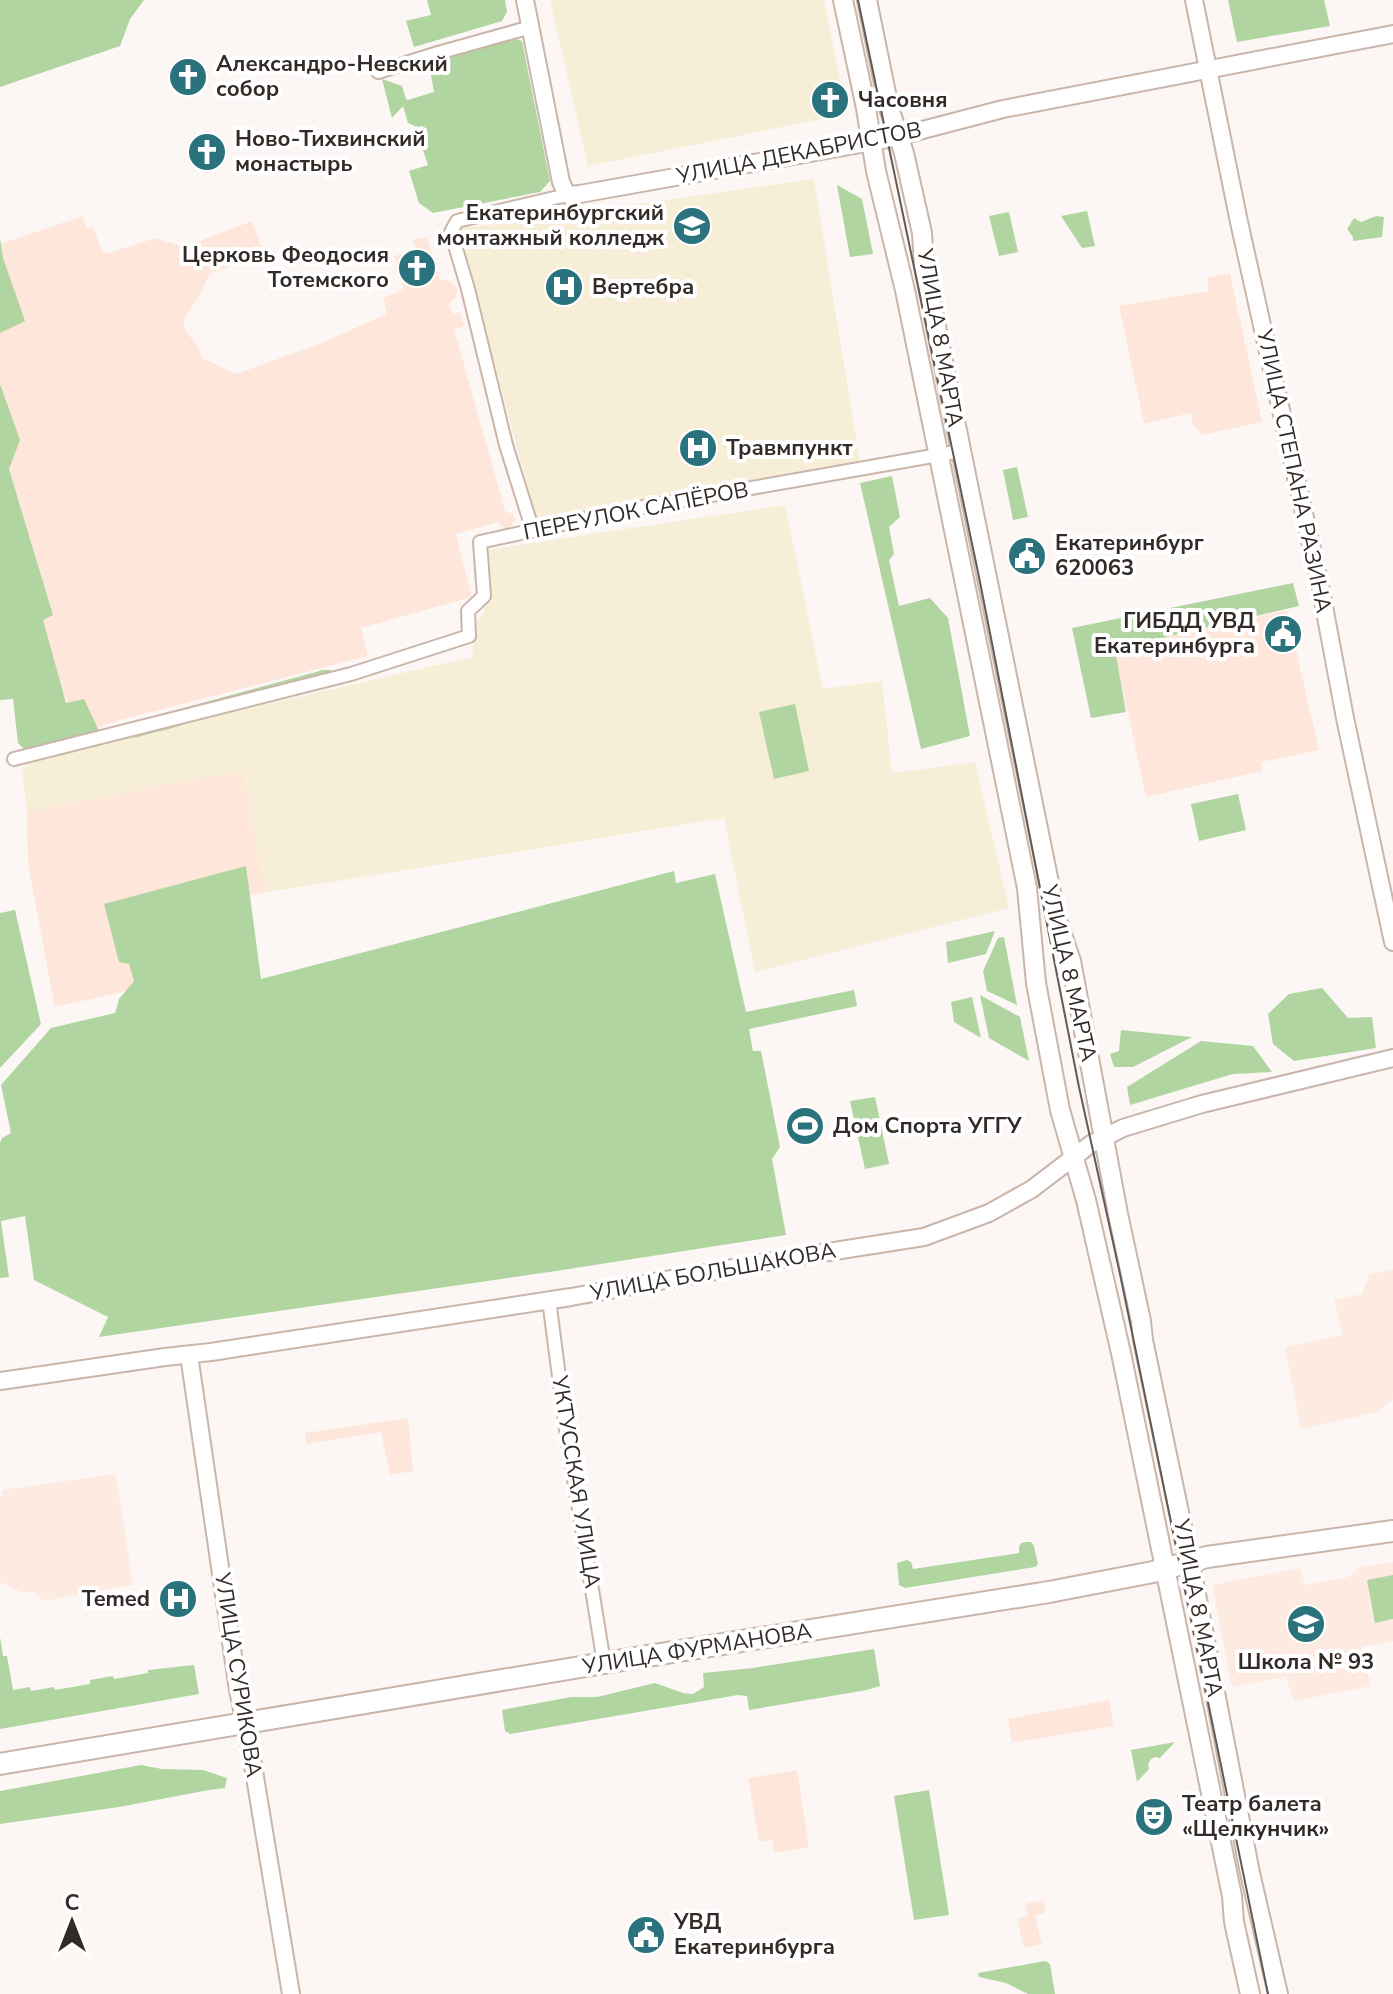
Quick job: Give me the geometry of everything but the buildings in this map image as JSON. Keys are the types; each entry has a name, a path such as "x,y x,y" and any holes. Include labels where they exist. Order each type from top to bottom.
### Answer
{"main road":[{"name":"УЛИЦА 8 МАРТА","path":"843,0 1027,888 1036,983 1060,1110 1086,1200 1121,1353 1250,1994"},
{"name":"УЛИЦА 8 МАРТА","path":"867,0 889,108 922,233 924,265 961,451 1056,917 1071,961 1146,1355 1250,1873 1278,1994"},
{"name":"УЛИЦА ФУРМАНОВА","path":"0,1764 1049,1592 1207,1557 1393,1531"}],"street":[{"path":"525,0 561,182 567,195"},
{"name":"УЛИЦА СТЕПАНА РАЗИНА","path":"1194,0 1393,942"},
{"path":"378,72 531,27"},
{"name":"УЛИЦА ДЕКАБРИСТОВ","path":"533,531 506,445 452,236 452,228 457,221 567,195 898,137 1003,109 1393,34"},
{"name":"ПЕРЕУЛОК САПЁРОВ","path":"14,759 336,678 469,636 468,611 484,596 480,542 621,511 961,451"},
{"name":"УЛИЦА БОЛЬШАКОВА","path":"0,1381 549,1300 924,1237 989,1213 1032,1189 1104,1137 1155,1117 1393,1058"},
{"name":"УКТУССКАЯ УЛИЦА","path":"549,1300 566,1430 604,1663"},
{"name":"УЛИЦА СУРИКОВА","path":"189,1355 238,1690 291,1994"}],"shaded area":[{"path":"550,0 824,0 847,114 588,166"},
{"path":"814,179 860,463 538,525 458,229"},
{"path":"83,216 87,228 93,226 101,249 106,254 155,238 184,247 252,221 264,254 210,274 183,320 186,332 196,343 202,358 236,374 319,344 387,314 383,298 404,290 394,256 416,250 413,240 427,237 440,280 450,281 457,288 456,297 449,304 453,314 460,312 464,326 454,329 505,511 513,514 516,520 510,528 504,528 498,522 456,534 472,597 361,628 368,656 90,730 81,729 62,690 42,619 53,615 0,438 0,244"},
{"path":"1230,273 1262,422 1202,435 1193,424 1191,413 1144,424 1119,306 1209,291 1207,278"},
{"path":"785,505 823,689 882,681 892,773 975,762 1009,908 755,972 724,818 135,914 55,1007 28,864 22,771 28,763 125,737 472,657 477,621 484,612 486,550"},
{"path":"1287,610 1319,750 1261,762 1262,771 1146,797 1114,649"},
{"path":"242,771 265,892 135,914 149,986 55,1007 28,864 27,812"},
{"path":"1393,1269 1393,1399 1378,1412 1301,1429 1285,1347 1343,1335 1334,1300 1362,1294 1370,1274"},
{"path":"408,1418 413,1471 390,1475 381,1432 306,1444 305,1433"},
{"path":"116,1474 133,1585 43,1601 33,1592 23,1593 0,1582 2,1490"},
{"name":"Школа № 93","path":"1393,1562 1393,1641 1362,1647 1371,1686 1294,1701 1286,1677 1232,1687 1212,1585 1300,1568 1305,1585 1348,1577 1361,1567"},
{"path":"1109,1700 1114,1726 1012,1743 1008,1719"},
{"path":"797,1770 809,1847 774,1853 772,1840 759,1842 748,1778"},
{"path":"1043,1900 1046,1912 1035,1916 1042,1944 1024,1948 1017,1919 1028,1916 1025,1904"}],"green space":[{"path":"0,0 144,0 130,19 120,46 0,87"},
{"path":"427,0 505,0 507,12 502,21 414,47 406,21 431,15"},
{"path":"1228,0 1324,0 1330,26 1237,42"},
{"path":"514,38 522,41 550,181 540,192 433,213 419,203 409,171 428,165 415,126 408,123 403,106 392,118 382,79 402,86 408,100 434,92 429,64"},
{"path":"837,185 862,199 873,254 850,257"},
{"path":"1087,211 1095,246 1082,248 1061,216"},
{"path":"1009,212 1018,252 999,256 989,216"},
{"path":"1376,216 1384,217 1382,237 1353,241 1347,229 1354,218 1361,222"},
{"path":"0,238 3,258 25,321 0,333"},
{"path":"0,384 20,440 9,469 53,615 43,620 66,703 84,699 100,733 33,749 24,749 18,743 13,699 0,700"},
{"path":"1017,467 1028,517 1013,520 1003,470"},
{"path":"892,476 900,517 889,527 894,554 889,560 899,606 930,598 948,618 970,736 921,749 860,483"},
{"path":"1293,583 1299,606 1115,649 1126,712 1091,718 1072,628"},
{"path":"331,670 333,681 172,728 135,738 130,736 130,726 147,718"},
{"path":"795,704 809,771 774,779 759,712"},
{"path":"1238,794 1246,830 1199,841 1191,804"},
{"path":"246,866 261,979 674,871 676,883 715,874 746,1012 854,990 857,1006 749,1029 753,1051 761,1051 780,1147 772,1159 786,1235 99,1337 108,1317 34,1280 25,1216 1,1221 9,1277 0,1278 0,1143 11,1133 1,1085 51,1028 115,1013 119,999 134,981 129,964 119,962 104,904"},
{"path":"15,910 41,1024 0,1068 0,913"},
{"path":"995,931 986,954 948,963 946,942"},
{"path":"1004,937 1017,1005 987,991 983,971 998,938"},
{"path":"1322,988 1348,1018 1372,1017 1376,1048 1294,1061 1273,1044 1268,1014 1289,994"},
{"path":"980,995 1020,1017 1029,1061 989,1038"},
{"path":"972,997 981,1038 954,1022 951,1002"},
{"path":"1121,1030 1192,1037 1133,1067 1114,1067 1110,1054 1119,1051"},
{"path":"1201,1041 1253,1046 1272,1072 1233,1074 1130,1105 1127,1087"},
{"path":"875,1097 889,1164 865,1169 850,1101"},
{"path":"1031,1542 1038,1564 1035,1567 905,1588 899,1585 897,1563 907,1560 913,1569 1019,1553 1021,1543"},
{"path":"1393,1575 1393,1619 1375,1623 1367,1580"},
{"path":"0,1637 13,1690 54,1687 55,1690 90,1684 90,1680 113,1676 114,1679 148,1673 148,1670 194,1665 199,1694 0,1729"},
{"path":"874,1649 880,1686 867,1690 749,1710 747,1696 738,1695 510,1734 505,1731 502,1710 571,1697 597,1697 655,1683 693,1694 704,1687 703,1673"},
{"path":"1175,1742 1160,1758 1150,1760 1149,1769 1137,1782 1131,1750"},
{"path":"141,1765 203,1770 227,1778 225,1788 0,1824 0,1791"},
{"path":"929,1790 949,1915 914,1920 894,1796"},
{"path":"1045,1961 1050,1964 1055,1994 1028,1994 1006,1983 979,1977 978,1973"}],"tram line":[{"path":"858,0 979,577 1079,1087 1268,1994"}],"place":[{"name":"Александро-Невский собор","path":"188,77"},
{"name":"Часовня","path":"830,100"},
{"name":"Ново-Тихвинский монастырь","path":"207,152"},
{"name":"Екатеринбургский монтажный колледж","path":"692,226"},
{"name":"Церковь Феодосия Тотемского","path":"417,268"},
{"name":"Вертебра","path":"564,287"},
{"name":"Травмпункт","path":"698,448"},
{"name":"Екатеринбург 620063","path":"1027,556"},
{"name":"ГИБДД УВД Екатеринбурга","path":"1283,634"},
{"name":"Дом Спорта УГГУ","path":"805,1126"},
{"name":"Temed","path":"178,1599"},
{"name":"Школа № 93","path":"1306,1624"},
{"name":"Театр балета «Щелкунчик»","path":"1154,1817"},
{"name":"УВД Екатеринбурга","path":"646,1935"}]}
